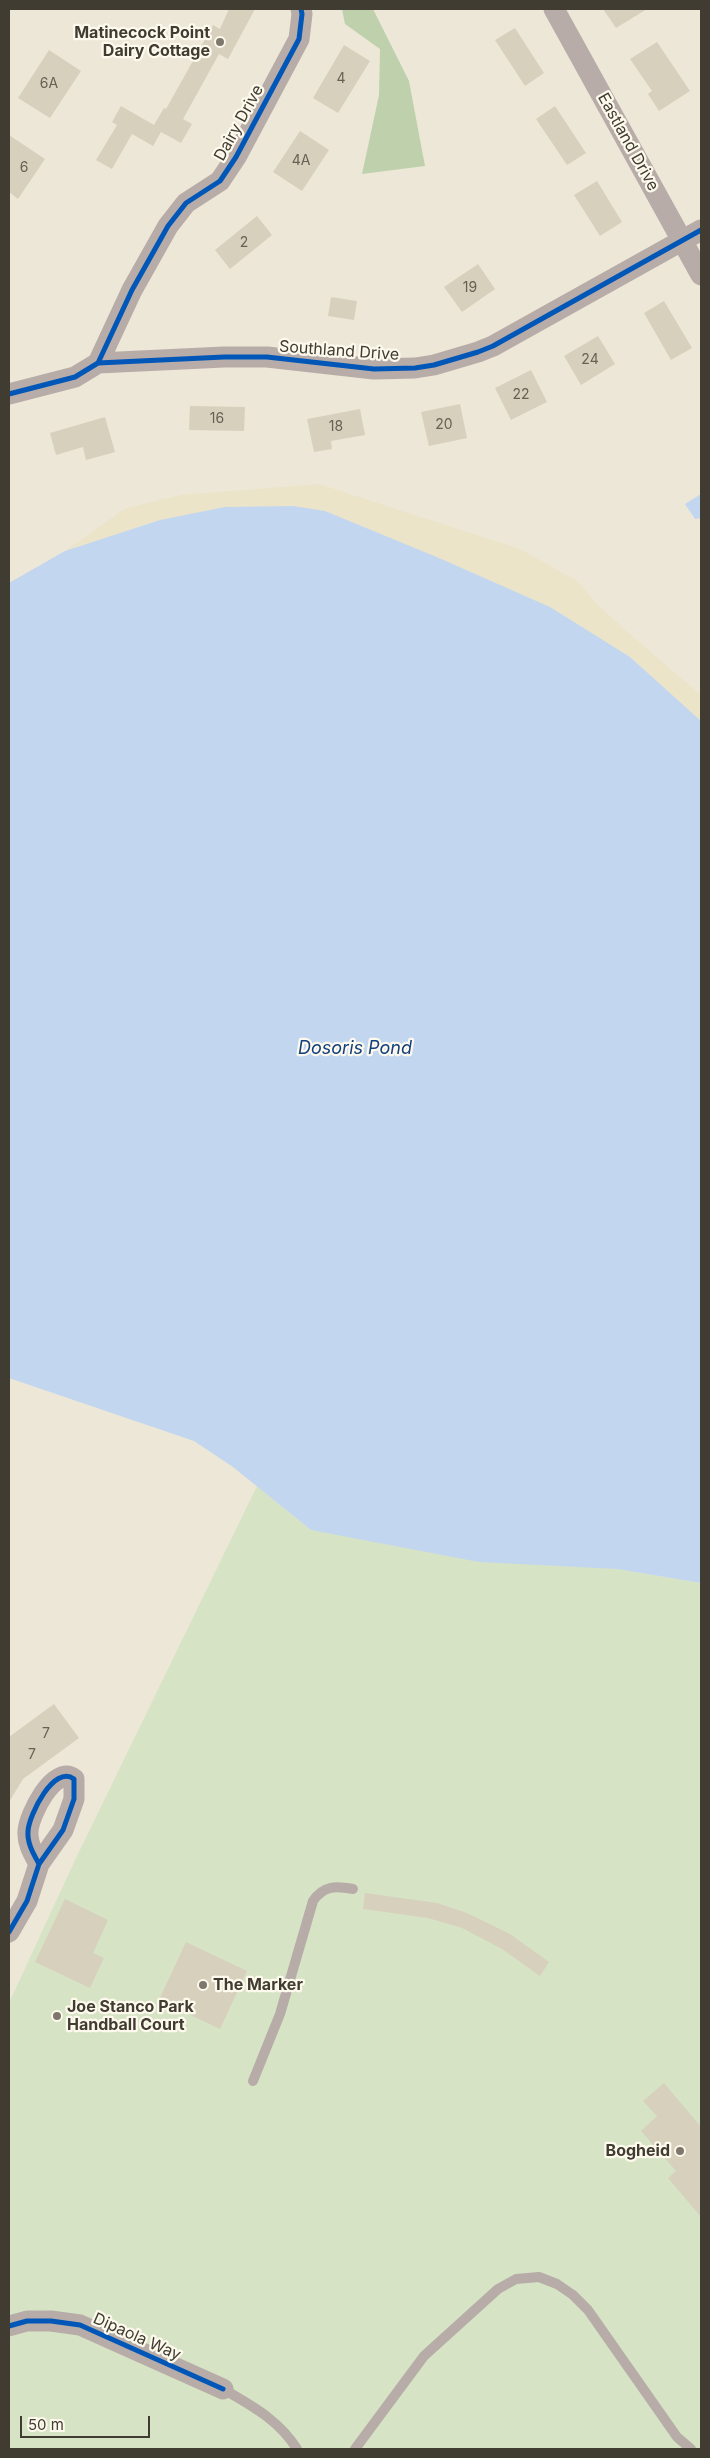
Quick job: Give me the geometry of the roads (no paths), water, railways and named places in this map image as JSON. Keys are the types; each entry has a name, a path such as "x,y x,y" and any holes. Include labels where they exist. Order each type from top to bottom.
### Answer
{"street":[{"name":"Dairy Drive","path":"98,363 132,290 168,226 186,203 220,181 236,157 299,39 301,9"},
{"name":"Eastland Drive","path":"554,9 701,274"},
{"name":"Southland Drive","path":"9,394 75,377 98,363 224,357 267,357 374,369 434,365 493,346 701,230"},
{"path":"9,1932 27,1902 39,1864"},
{"name":"Dipaola Way","path":"9,2326 27,2320 80,2325 223,2390"}],"lane":[{"path":"253,2082 280,2014 313,1901 318,1894 330,1887 354,1889"},
{"path":"355,2449 424,2356 498,2289 516,2279 539,2277 557,2284 573,2295 588,2310 677,2437 690,2449"},
{"path":"223,2390 263,2412 288,2434 297,2449"}],"water":[{"path":"701,494 701,518 695,519 685,504"},
{"name":"Dosoris Pond","path":"293,506 325,511 439,558 550,607 630,657 701,721 701,1583 617,1569 479,1562 311,1530 233,1467 194,1441 9,1378 9,583 65,551 160,520 225,507"}],"place":[{"name":"Matinecock Point Dairy Cottage","path":"220,42"},
{"name":"The Marker","path":"203,1985"},
{"name":"Joe Stanco Park Handball Court","path":"57,2016"},
{"name":"Bogheid","path":"680,2151"}]}
